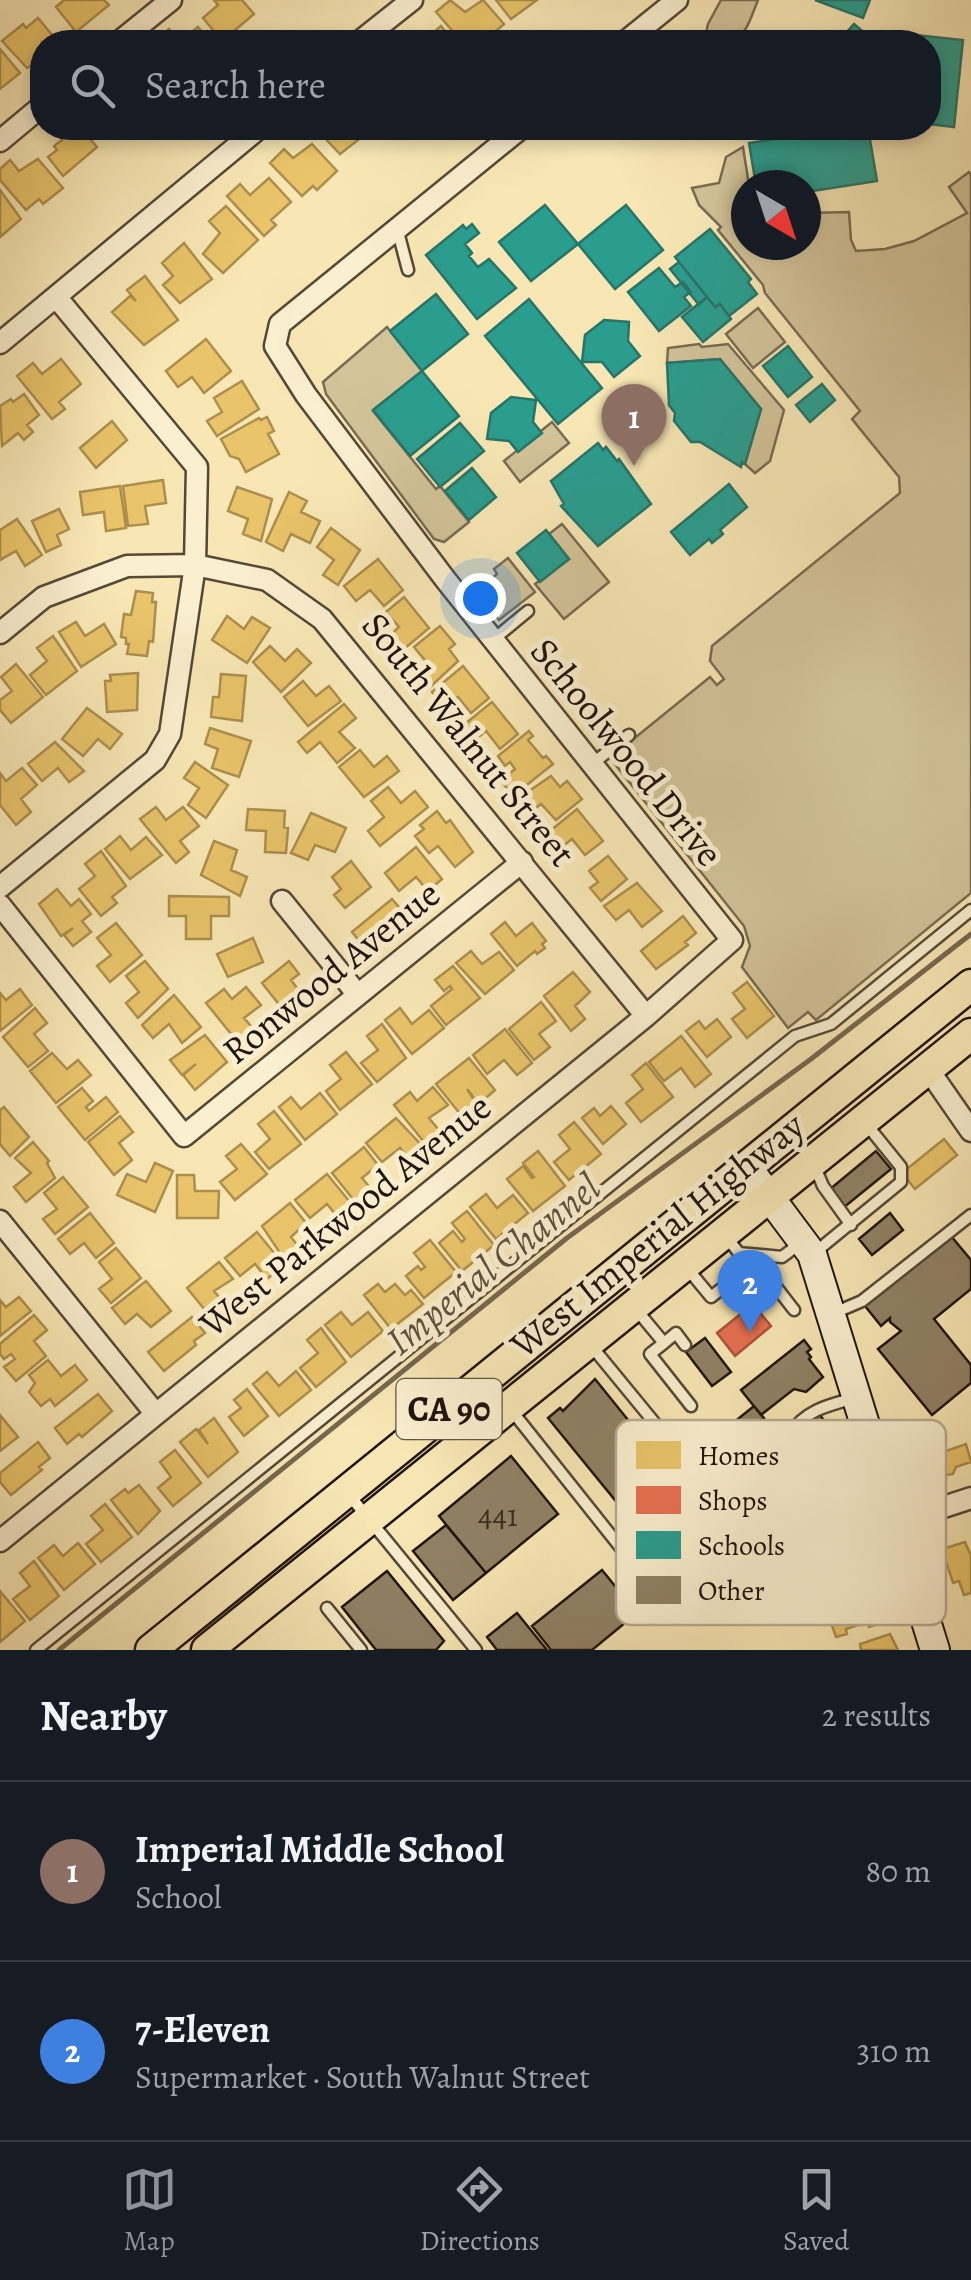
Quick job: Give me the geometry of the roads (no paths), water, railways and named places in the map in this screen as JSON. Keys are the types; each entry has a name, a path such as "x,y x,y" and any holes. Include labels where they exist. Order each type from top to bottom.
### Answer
{"main road":[{"name":"West Imperial Highway","path":"151,1650 971,985"},
{"name":"West Imperial Highway","path":"207,1650 971,1034"}],"street":[{"path":"134,30 171,0"},
{"path":"374,30 412,0"},
{"path":"640,30 677,0"},
{"path":"0,141 30,116"},
{"path":"0,343 245,140"},
{"name":"Schoolwood Drive","path":"506,140 280,324 275,346 306,396 492,640 732,940"},
{"path":"0,887 155,760 170,734 194,565 196,468 57,298"},
{"name":"South Walnut Street","path":"0,633 44,597 127,566 194,565 267,580 322,619 646,1016"},
{"name":"Ronwood Avenue","path":"0,905 184,1136 522,862"},
{"path":"282,901 358,995"},
{"name":"West Parkwood Avenue","path":"1,1539 646,1016 732,940"},
{"path":"928,1069 971,1131"},
{"path":"747,1167 808,1248 863,1420"},
{"path":"0,1221 155,1413"},
{"path":"946,1506 971,1498"},
{"path":"927,1625 935,1650"}],"lane":[{"path":"397,228 408,270"},
{"path":"492,640 528,611"},
{"path":"592,764 628,734"},
{"path":"36,1650 795,1036 831,1024 971,910"},
{"path":"724,1234 739,1253 760,1259 782,1258 851,1225 901,1182 901,1167 864,1120"},
{"path":"812,1162 823,1186 851,1225"},
{"path":"830,1315 862,1301 971,1215"},
{"path":"684,1265 710,1297 760,1259"},
{"path":"760,1259 794,1310"},
{"path":"634,1306 664,1342"},
{"path":"685,1345 676,1334 650,1354 691,1406"},
{"path":"589,1343 651,1420"},
{"path":"800,1420 817,1409 856,1398"},
{"path":"508,1406 616,1542"},
{"path":"347,1492 476,1650"},
{"path":"328,1608 361,1650"}],"waterway":[{"name":"Imperial Channel","path":"59,1650 567,1238 811,1059 971,934"}],"place":[{"name":"Imperial Middle School","path":"634,466"},
{"name":"7-Eleven","path":"750,1332"}]}
